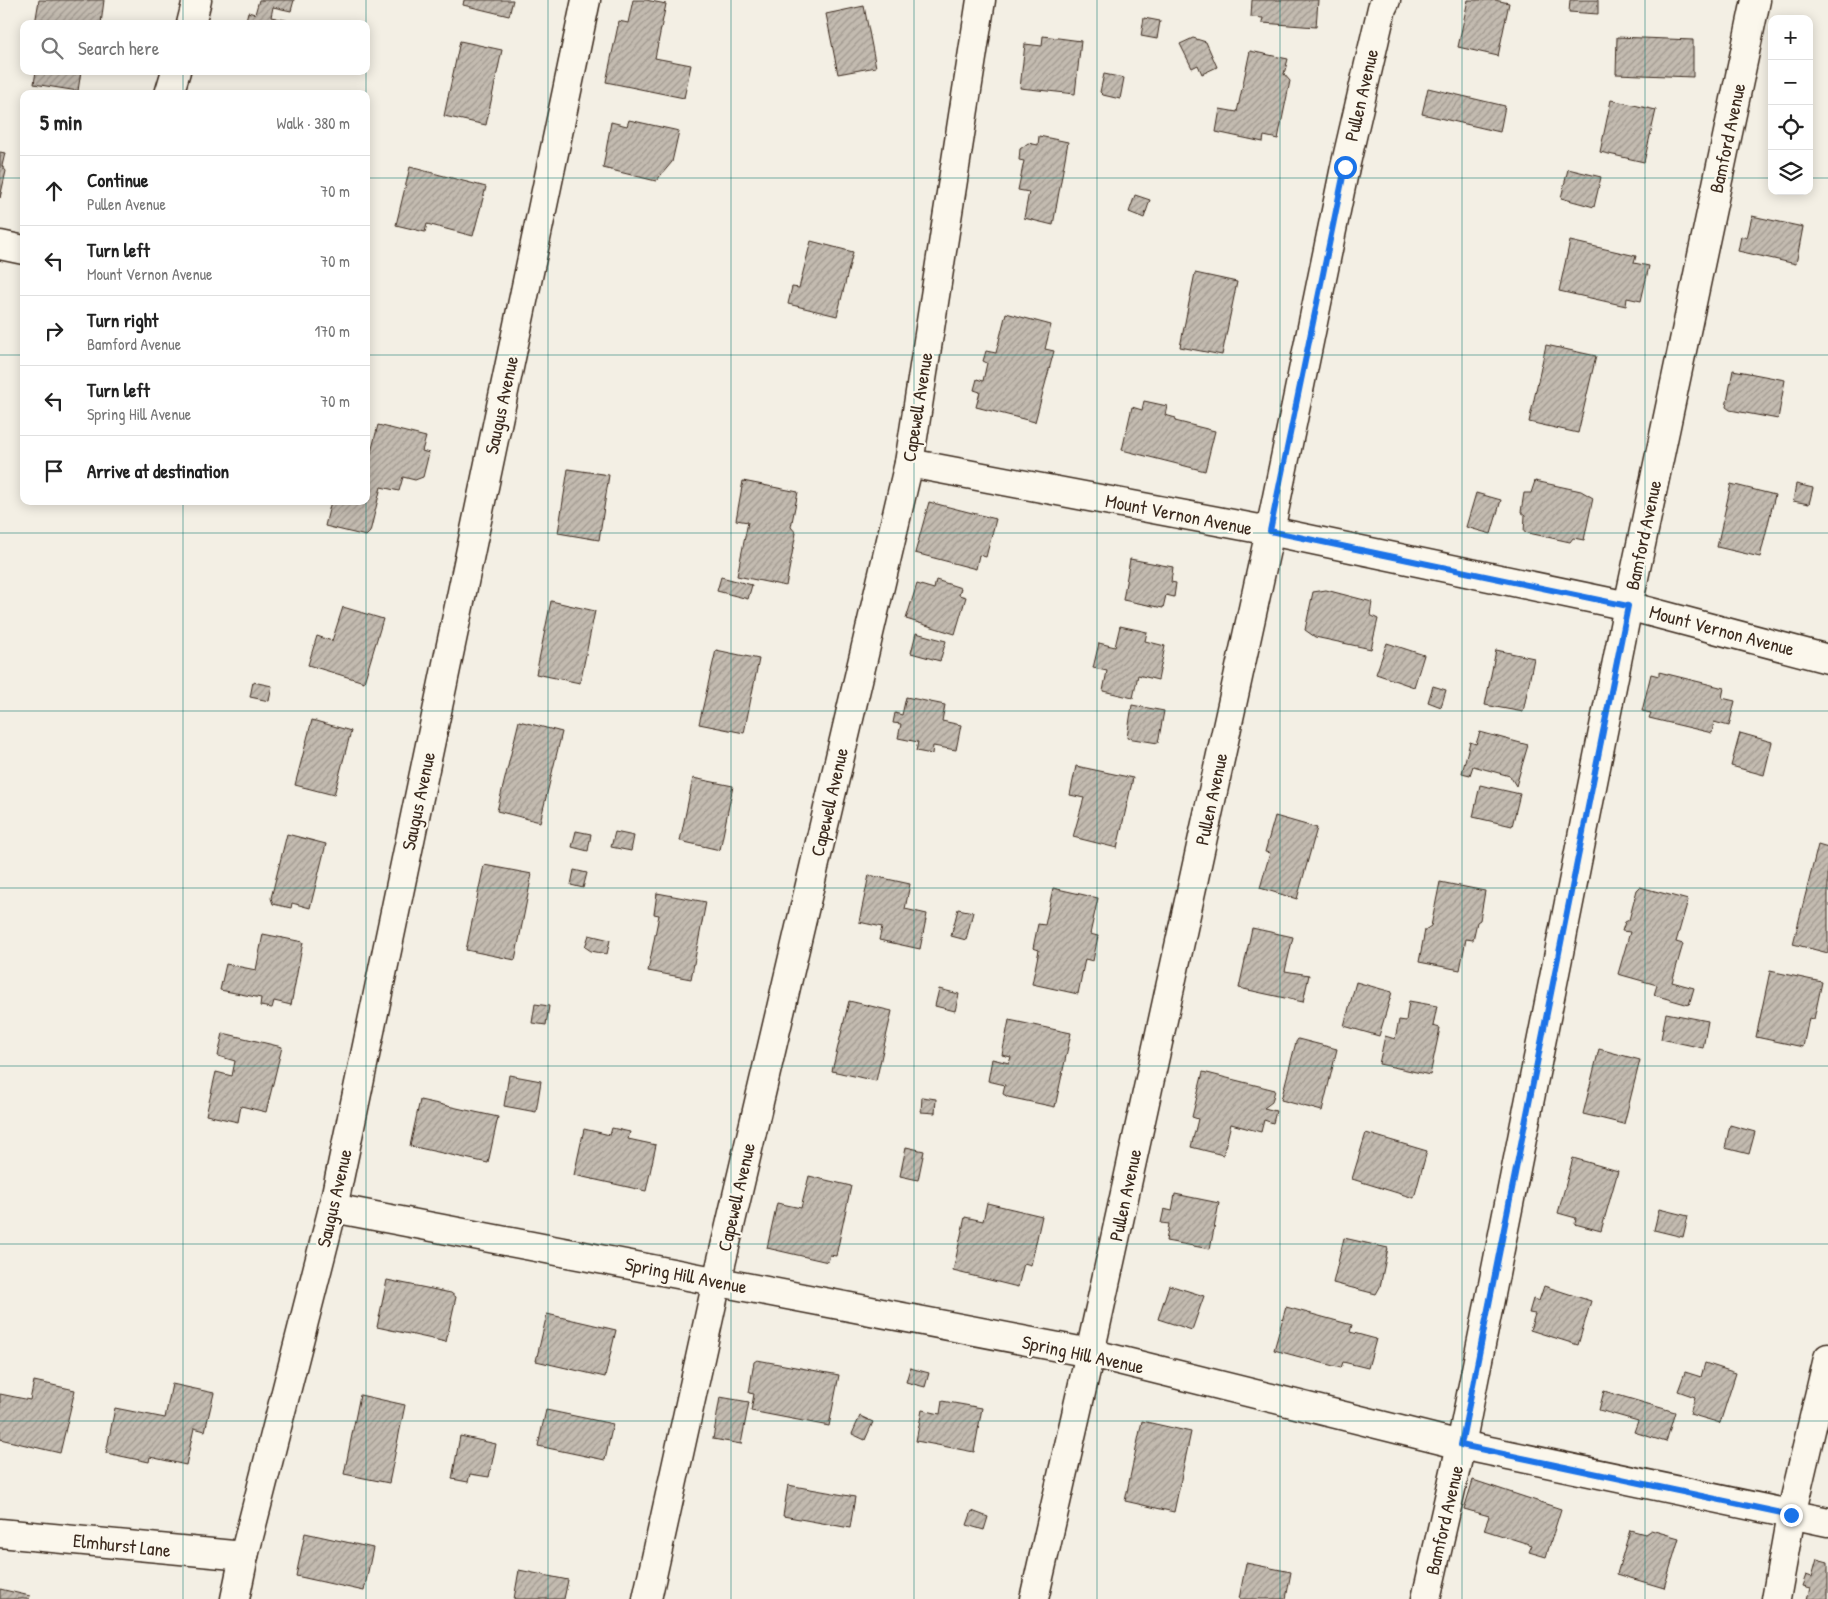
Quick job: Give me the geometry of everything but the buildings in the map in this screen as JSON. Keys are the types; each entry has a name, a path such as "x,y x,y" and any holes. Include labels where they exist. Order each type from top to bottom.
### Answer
{"street":[{"path":"192,20 197,0"},
{"name":"Saugus Avenue","path":"235,1599 244,1556 333,1208 586,0"},
{"name":"Capewell Avenue","path":"647,1599 716,1281 909,463 980,0"},
{"name":"Pullen Avenue","path":"1034,1599 1090,1353 1270,531 1345,167 1382,8 1386,0"},
{"name":"Bamford Avenue","path":"1426,1599 1461,1445 1628,606 1756,0"},
{"path":"170,90 175,75"},
{"path":"0,245 20,249"},
{"name":"Mount Vernon Avenue","path":"909,463 1270,531 1628,606 1828,659"},
{"name":"Spring Hill Avenue","path":"333,1208 1090,1353 1461,1445 1828,1522"},
{"path":"1776,1599 1791,1515 1828,1358"},
{"name":"Elmhurst Lane","path":"0,1533 244,1556"}],"route":[{"path":"1345,167 1270,531 1628,606 1461,1445 1791,1515"}]}
